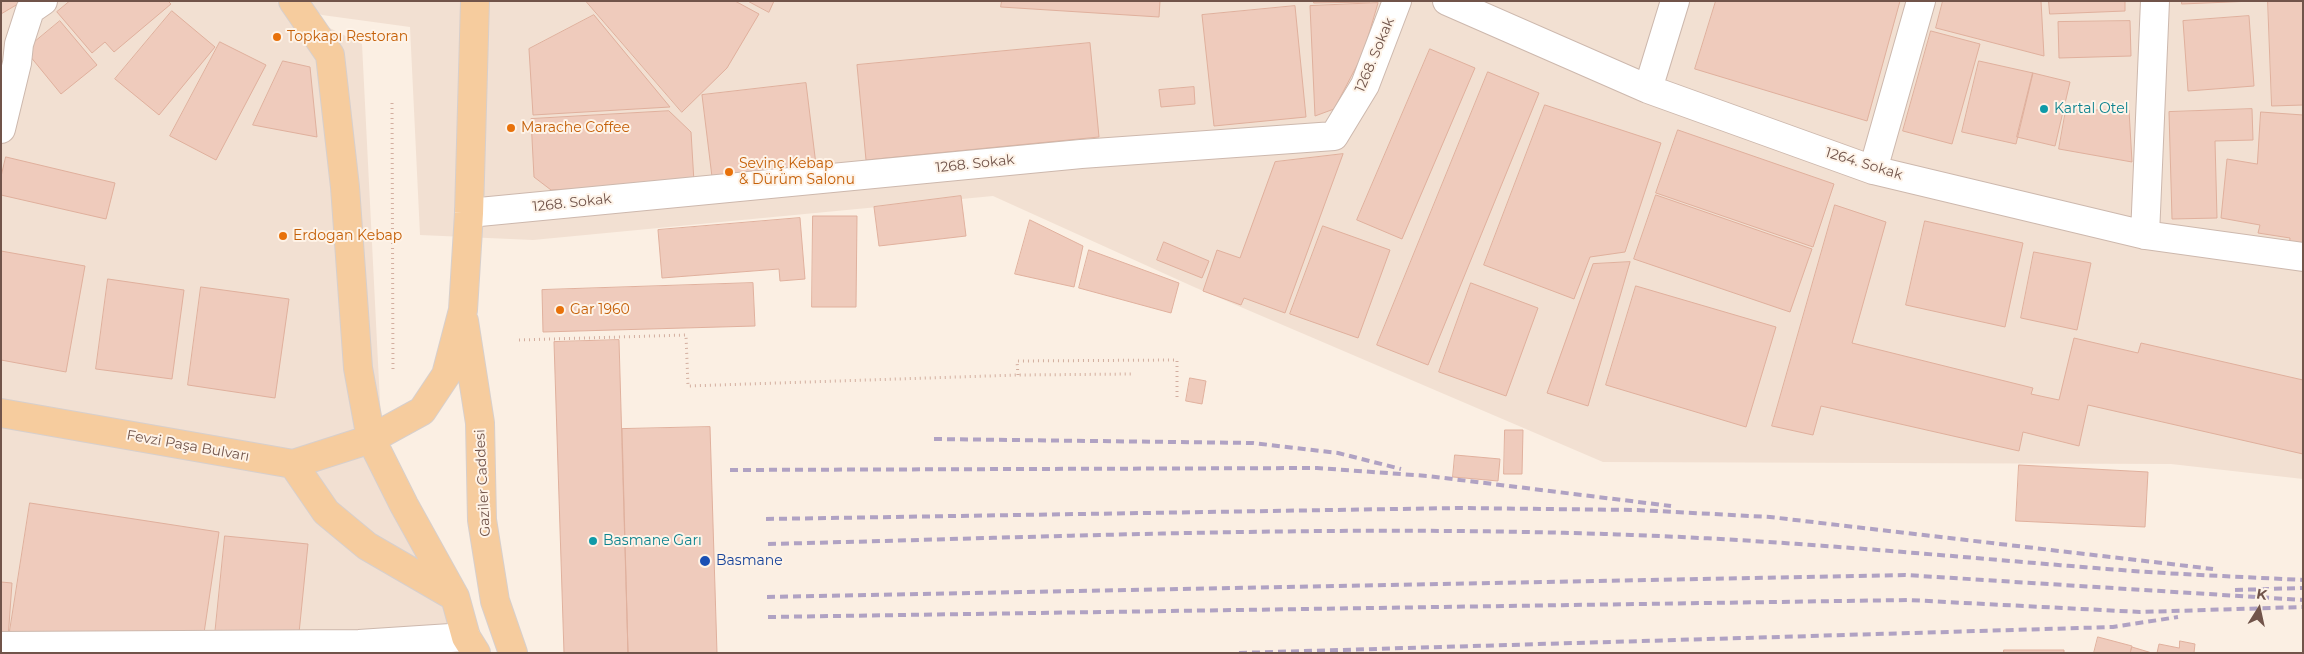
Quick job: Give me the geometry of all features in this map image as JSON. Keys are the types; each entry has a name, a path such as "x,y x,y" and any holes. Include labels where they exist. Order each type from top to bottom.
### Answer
{"main road":[{"path":"293,1 330,55 345,187 358,368 371,439 404,505 455,597 471,645"},
{"path":"463,310 469,213 475,1"},
{"name":"Fevzi Paşa Bulvarı","path":"1,413 293,464 371,439 422,411 446,375 463,310"},
{"name":"Gaziler Caddesi","path":"463,310 480,423 482,520 495,601 513,653"},
{"path":"293,464 326,512 367,546 455,597"}],"street":[{"path":"1,129 17,63 10,41 30,10 44,1"},
{"name":"1268. Sokak","path":"469,213 1081,154 1334,136 1365,85 1397,1"},
{"name":"1264. Sokak","path":"1447,1 1648,89 1873,170 2144,235 2303,258"},
{"path":"1648,89 1676,1"},
{"path":"1873,170 1921,1"},
{"path":"2144,235 2155,1"},
{"path":"1,646 471,645"}],"path":[{"path":"392,103 394,373"},
{"path":"519,340 686,334 688,386 1018,375 1134,374"},
{"path":"1018,375 1018,361 1177,360 1177,401"}],"shaded area":[{"path":"1,1 275,1 362,44 384,482 476,653 1,653"},
{"path":"298,1 2303,1 2303,479 2171,464 1603,462 1194,287 993,196 533,240 420,235 410,27 322,15"}],"building":[{"path":"1,1 23,1 1,14"},
{"path":"70,1 168,1 171,4 114,52 105,42 92,53 57,12"},
{"path":"586,1 735,1 759,14 727,68 682,112"},
{"path":"748,1 774,1 769,12"},
{"path":"1002,1 1160,1 1159,17 1001,7"},
{"path":"1314,1 1370,1 1370,2 1314,3"},
{"path":"1716,1 1900,1 1867,121 1695,69"},
{"path":"1943,1 2041,1 2044,56 1936,28"},
{"path":"2049,1 2125,1 2125,11 2050,14"},
{"path":"2182,1 2253,1 2182,4"},
{"path":"2268,1 2303,1 2303,105 2272,106"},
{"path":"1378,3 1363,54 1334,109 1315,116 1310,6"},
{"path":"1295,6 1306,117 1214,126 1202,15"},
{"path":"172,11 215,47 159,115 115,79"},
{"path":"594,15 670,107 533,115 529,49"},
{"path":"2249,16 2254,86 2188,91 2183,21"},
{"path":"60,21 97,65 61,94 25,50"},
{"path":"2130,21 2131,56 2059,58 2058,22"},
{"path":"1931,31 1980,44 1952,144 1903,131"},
{"path":"220,42 266,65 216,160 170,136"},
{"path":"1090,43 1099,137 866,160 857,65"},
{"path":"1430,49 1475,68 1402,239 1357,220"},
{"path":"283,61 310,67 317,137 253,125"},
{"path":"1979,61 2033,73 2016,144 1962,132"},
{"path":"1488,72 1539,93 1428,365 1377,345"},
{"name":"Kartal Otel","path":"2033,73 2070,82 2055,146 2017,137"},
{"path":"806,83 817,173 713,185 702,95"},
{"path":"1194,87 1195,104 1161,107 1159,90"},
{"path":"1545,105 1661,143 1625,252 1590,257 1574,299 1484,265"},
{"path":"2252,109 2253,140 2215,141 2217,218 2172,219 2169,112"},
{"path":"2066,110 2129,110 2132,162 2059,149"},
{"path":"669,111 691,132 694,182 551,190 534,177 531,119"},
{"path":"2261,112 2303,115 2303,251 2289,249 2290,238 2258,233 2260,225 2221,218 2227,159 2257,164"},
{"path":"1678,130 1834,184 1813,247 1656,193"},
{"path":"1343,154 1285,313 1244,298 1241,305 1203,291 1217,250 1240,258 1275,162"},
{"path":"6,157 115,183 106,219 1,195 1,177"},
{"path":"1656,195 1812,249 1790,312 1634,259"},
{"path":"961,196 966,236 879,246 874,207"},
{"path":"1835,205 1886,222 1852,343 2033,388 2031,394 2059,400 2074,338 2138,353 2141,343 2303,380 2303,454 2088,405 2079,446 2023,432 2019,451 1821,406 1813,435 1772,426"},
{"path":"813,216 857,216 856,307 812,307"},
{"path":"800,218 805,279 780,281 779,269 662,278 658,230"},
{"path":"1030,220 1083,246 1074,287 1015,274"},
{"path":"1925,221 2023,243 2005,327 1906,305"},
{"path":"1323,226 1390,250 1358,338 1290,314"},
{"path":"1164,242 1209,261 1202,278 1157,260"},
{"path":"1089,250 1179,283 1171,313 1079,288"},
{"path":"1,251 85,266 66,372 1,360"},
{"path":"2034,252 2091,263 2077,330 2021,318"},
{"path":"1630,262 1588,406 1547,393 1593,264"},
{"path":"108,279 184,290 172,379 96,369"},
{"path":"753,283 755,326 543,332 542,290"},
{"path":"1471,283 1538,308 1506,396 1439,372"},
{"path":"1636,286 1776,327 1746,427 1606,385"},
{"path":"201,287 289,299 275,398 188,385"},
{"name":"Basmane Garı","path":"619,340 628,653 564,653 554,342"},
{"path":"1190,378 1206,381 1202,404 1186,401"},
{"path":"710,427 717,653 628,653 622,429"},
{"path":"1505,430 1523,430 1522,474 1504,474"},
{"path":"1455,455 1500,459 1498,481 1453,477"},
{"path":"2019,465 2148,472 2145,527 2016,521"},
{"path":"30,503 219,532 204,633 9,637"},
{"path":"225,536 308,544 298,643 215,635"},
{"path":"1,582 12,583 8,639 1,639"},
{"path":"2098,637 2132,646 2130,653 2094,653"},
{"path":"2180,641 2195,644 2194,653 2157,653 2159,644 2179,648"},
{"path":"2132,647 2152,653 2131,653"},
{"path":"2004,650 2064,650 2064,653 2004,653"}],"railway":[{"path":"934,439 1253,443 1338,453 1401,469"},
{"path":"730,470 1317,468 1428,476 1671,506"},
{"path":"766,519 1458,508 1637,510 1770,517 2213,569"},
{"path":"768,544 1309,531 1525,532 1758,541 2133,571 2303,580"},
{"path":"767,597 1905,575 2303,600"},
{"path":"2235,590 2303,588"},
{"path":"768,617 1908,600 2140,612 2303,607"},
{"path":"1239,653 2113,627 2178,617"}],"place":[{"name":"Topkapı Restoran","path":"277,37"},
{"name":"Kartal Otel","path":"2044,109"},
{"name":"Marache Coffee","path":"511,128"},
{"name":"Sevinç Kebap & Dürüm Salonu","path":"729,172"},
{"name":"Erdogan Kebap","path":"283,236"},
{"name":"Gar 1960","path":"560,310"},
{"name":"Basmane Garı","path":"593,541"},
{"name":"Basmane","path":"705,561"}]}
